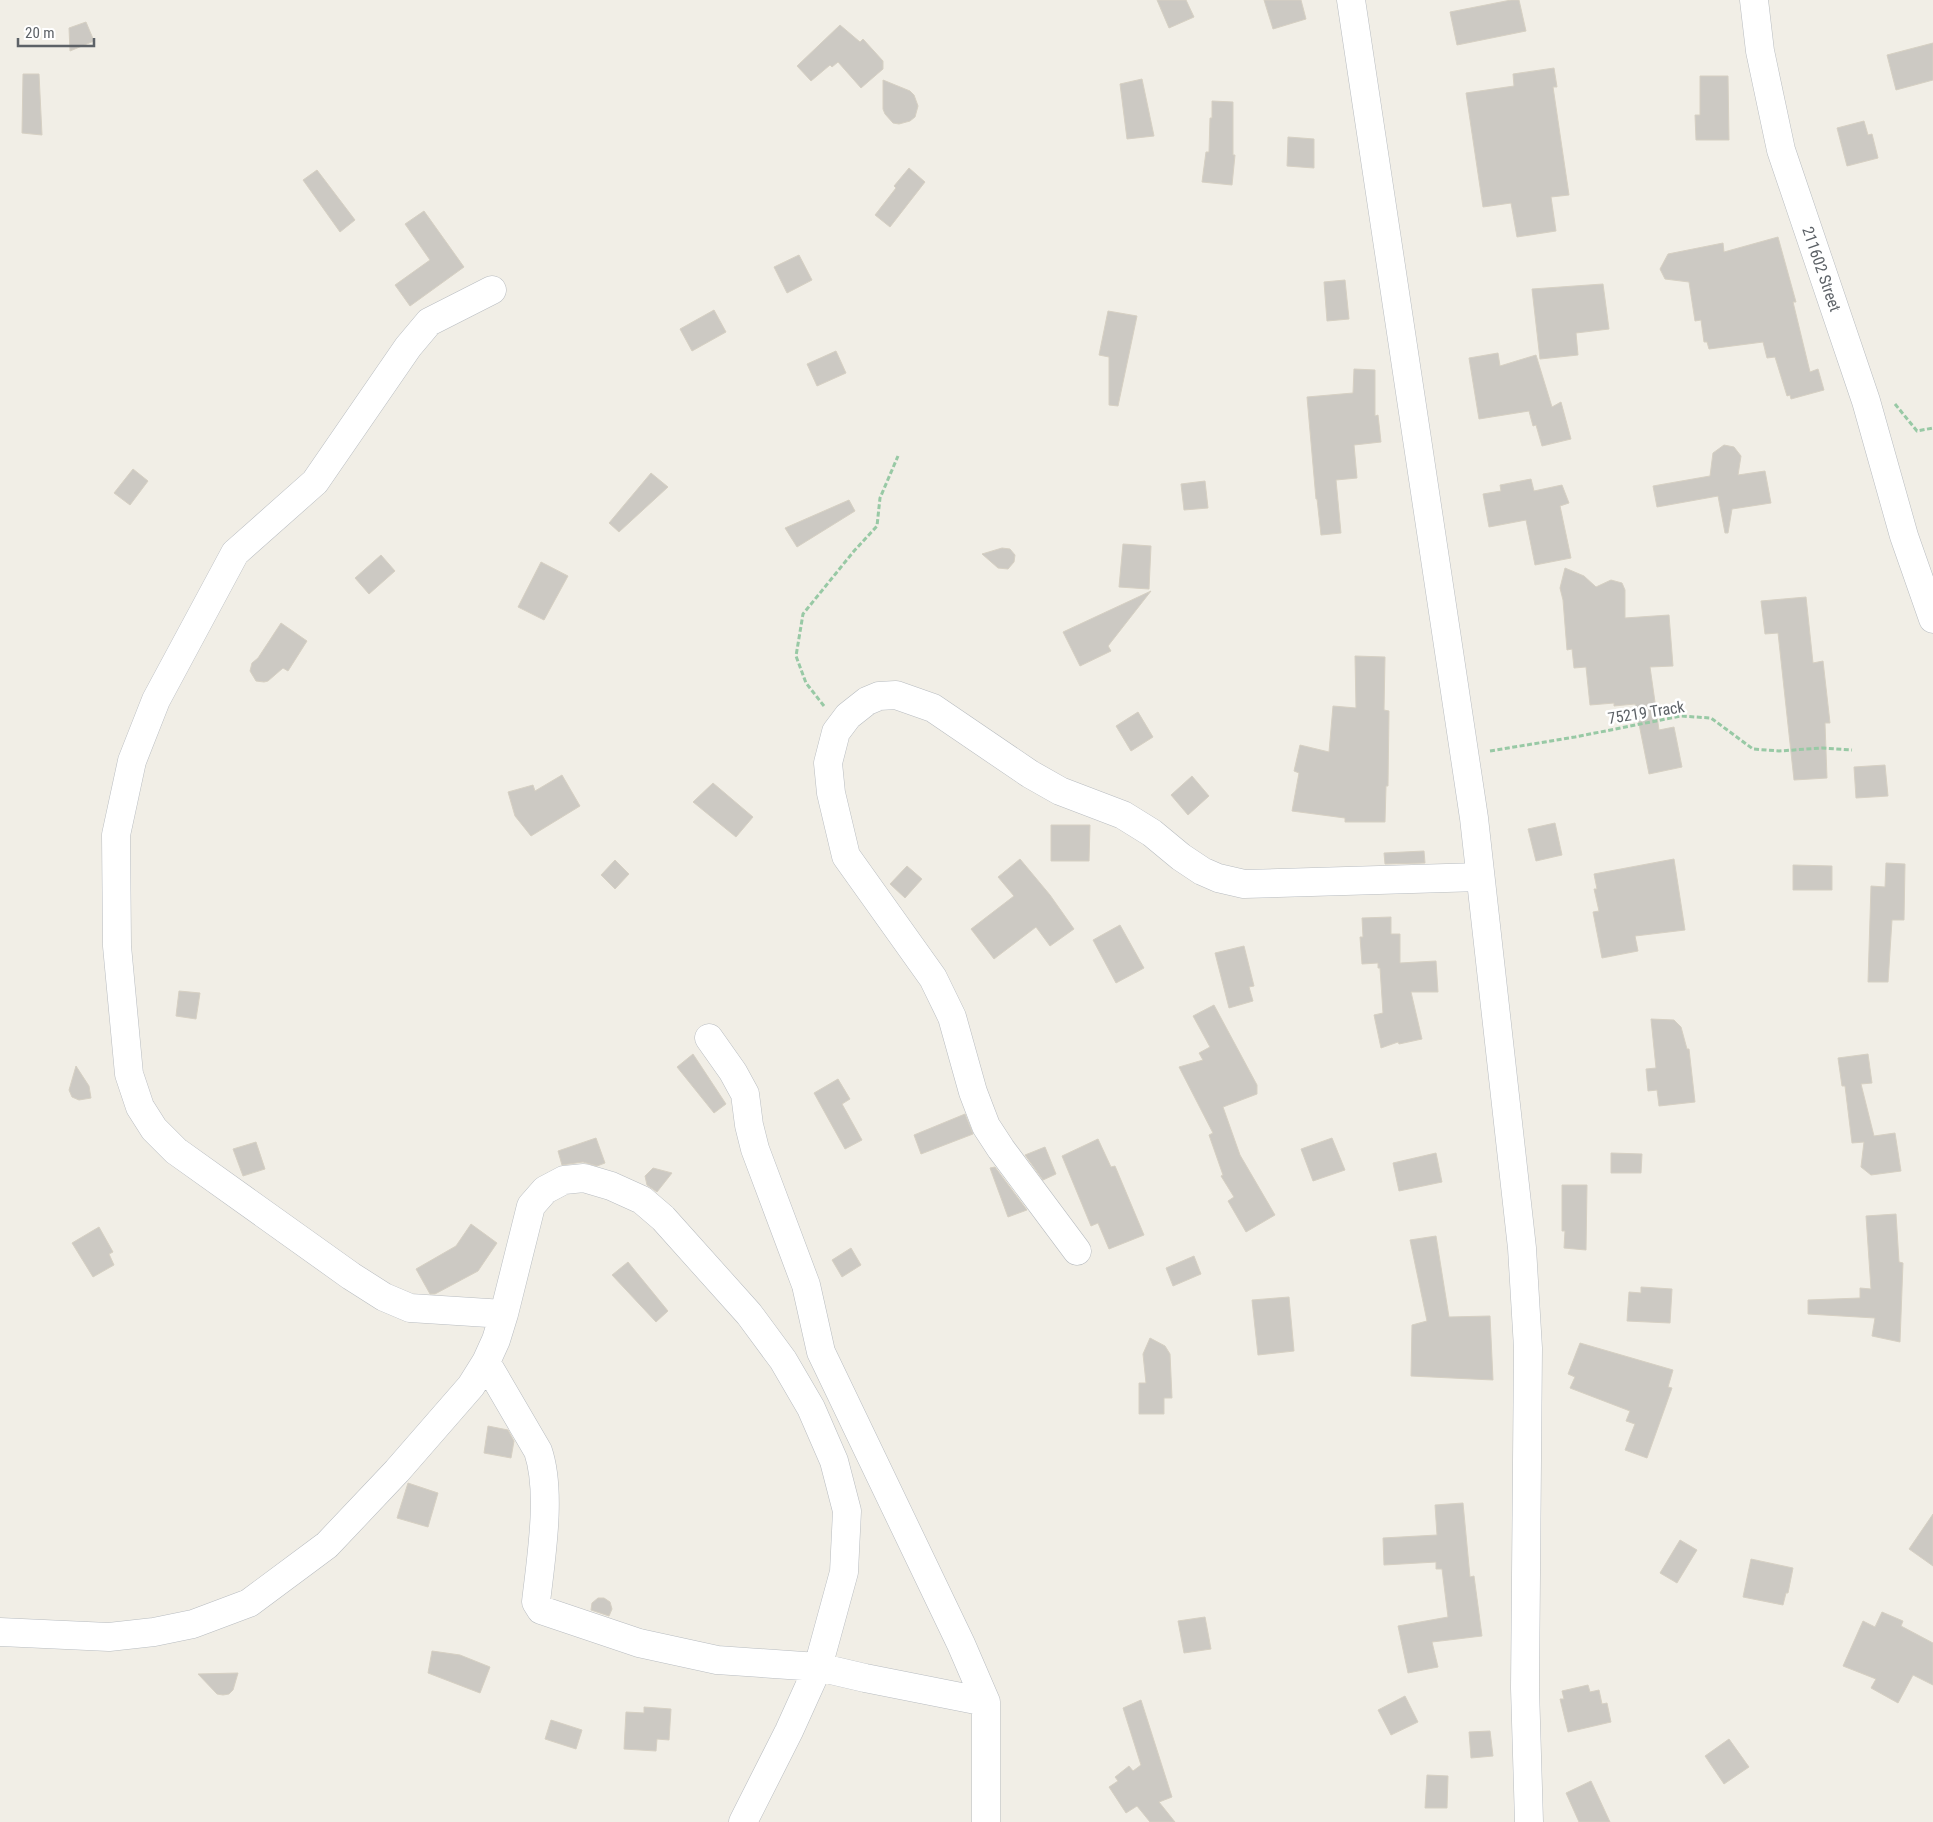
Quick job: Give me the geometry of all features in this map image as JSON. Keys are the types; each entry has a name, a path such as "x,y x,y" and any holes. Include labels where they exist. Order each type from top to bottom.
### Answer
{"street":[{"path":"1351,0 1465,755 1522,1248 1528,1348 1525,1688 1530,1822"},
{"name":"211602 Street","path":"1754,0 1760,51 1781,150 1834,302 1866,401 1904,536 1933,619"},
{"path":"492,290 429,322 408,347 316,482 235,553 156,700 132,761 116,835 117,937 128,1074 140,1106 154,1129 176,1151 352,1276 384,1296 410,1308 504,1314"},
{"path":"1076,1251 986,1126 973,1092 952,1016 933,978 846,856 831,794 828,763 836,732 848,716 867,701 879,696 896,694 934,708 1030,774 1060,791 1123,815 1152,832 1202,872 1218,878 1244,884 1480,877"},
{"path":"709,1038 733,1072 745,1094 749,1125 755,1148 806,1285 821,1352 961,1644 986,1702 986,1822"},
{"path":"0,1632 109,1637 154,1632 193,1624 249,1603 328,1544 397,1471 471,1386 486,1362 496,1340 504,1314 531,1206 545,1190 564,1180 584,1178 611,1186 642,1200 663,1218 749,1314 783,1360 812,1408 834,1461 847,1511 844,1572 818,1667 789,1731 743,1822"},
{"path":"486,1362 538,1451 542,1464 544,1475 542,1544 536,1602 541,1610 639,1643 708,1658 818,1667 986,1702"}],"path":[{"path":"848,716 823,705 806,683 796,656 803,614 854,551 877,526 880,498 898,456"},
{"name":"75219 Track","path":"1465,755 1575,737 1681,716 1711,718 1753,749 1779,751 1822,748 1852,750"}],"building":[{"path":"1157,0 1186,0 1194,17 1169,28"},
{"path":"1264,0 1301,0 1306,19 1273,29"},
{"path":"1519,0 1526,31 1457,45 1450,12"},
{"path":"86,22 94,41 70,51 69,28"},
{"path":"840,25 860,42 863,39 883,61 883,69 861,88 838,62 832,67 830,65 811,81 797,66"},
{"path":"1933,43 1933,80 1896,90 1887,55"},
{"path":"1554,68 1557,87 1553,87 1569,195 1551,197 1556,231 1517,237 1511,203 1483,207 1466,93 1514,86 1513,74"},
{"path":"23,74 39,74 42,135 22,133"},
{"path":"1700,76 1728,76 1729,140 1696,140 1695,115 1700,115"},
{"path":"1142,79 1154,136 1127,139 1120,84"},
{"path":"883,80 910,91 914,95 918,106 915,117 910,121 899,124 893,123 885,114 883,109"},
{"path":"1212,101 1233,102 1233,155 1235,155 1232,185 1202,182 1206,152 1209,152"},
{"path":"1864,121 1868,135 1872,134 1878,158 1847,166 1837,128"},
{"path":"1288,137 1314,139 1314,168 1287,166"},
{"path":"909,168 925,182 890,227 875,215 896,188 894,186"},
{"path":"317,170 355,220 340,232 303,180"},
{"path":"424,211 464,267 410,306 395,285 430,260 405,224"},
{"path":"1778,237 1796,302 1793,302 1810,372 1818,369 1824,390 1791,399 1790,395 1787,396 1775,357 1767,358 1763,342 1709,349 1707,342 1704,342 1701,320 1695,321 1689,282 1665,279 1660,269 1668,254 1723,243 1724,252"},
{"path":"799,255 812,280 787,293 774,267"},
{"path":"1345,280 1349,319 1327,321 1324,282"},
{"path":"1603,284 1609,329 1576,333 1578,355 1540,359 1532,289"},
{"path":"714,310 726,332 692,351 680,329"},
{"path":"1108,311 1137,316 1118,406 1109,405 1109,357 1099,355"},
{"path":"836,351 846,373 817,386 807,364"},
{"path":"1498,353 1500,366 1536,355 1552,407 1561,402 1571,439 1542,446 1536,425 1533,426 1529,411 1479,419 1469,358"},
{"path":"1354,369 1375,370 1375,416 1378,415 1381,442 1354,445 1357,478 1336,480 1341,533 1321,535 1307,397 1353,393"},
{"path":"1724,445 1734,447 1741,456 1738,475 1765,471 1771,503 1732,509 1728,533 1725,533 1718,496 1657,507 1653,486 1710,476 1713,453"},
{"path":"133,469 148,481 130,505 114,493"},
{"path":"651,473 668,487 619,532 609,523"},
{"path":"1531,479 1534,491 1562,485 1569,503 1560,506 1571,558 1535,565 1526,520 1489,527 1483,494 1501,491 1500,485"},
{"path":"1205,481 1208,508 1184,510 1181,484"},
{"path":"849,500 855,511 797,547 785,528"},
{"path":"1123,544 1151,546 1149,589 1119,587"},
{"path":"1002,548 1010,549 1015,555 1014,562 1008,569 998,568 982,554"},
{"path":"381,555 395,571 369,594 355,578"},
{"path":"541,562 568,576 544,620 518,607"},
{"path":"1565,568 1584,576 1596,587 1611,580 1622,583 1625,590 1625,618 1669,615 1673,666 1650,667 1659,730 1674,727 1682,767 1649,774 1635,704 1614,706 1614,703 1590,705 1586,667 1574,668 1572,649 1567,650 1563,600 1560,588"},
{"path":"1151,591 1108,646 1111,651 1080,666 1063,632"},
{"path":"1806,597 1813,663 1823,661 1830,723 1825,723 1827,778 1794,780 1778,633 1765,634 1761,601"},
{"path":"281,623 307,641 288,671 283,668 268,681 256,681 250,671 252,663 258,658"},
{"path":"1355,656 1385,657 1384,710 1389,711 1388,786 1386,786 1385,822 1345,822 1345,818 1292,811 1299,773 1294,771 1300,745 1329,752 1333,706 1356,708"},
{"path":"1138,712 1153,737 1131,751 1116,726"},
{"path":"1885,765 1888,796 1856,798 1854,767"},
{"path":"562,775 580,806 531,836 515,816 508,792 533,785 535,791"},
{"path":"1192,776 1209,796 1188,815 1171,795"},
{"path":"713,783 753,817 736,837 693,802"},
{"path":"1555,823 1562,855 1536,861 1528,829"},
{"path":"1051,825 1090,825 1089,861 1051,861"},
{"path":"1424,851 1425,863 1385,864 1384,853"},
{"path":"1020,859 1050,895 1074,929 1050,946 1036,927 994,959 971,929 1014,896 998,877"},
{"path":"1674,859 1685,930 1635,936 1638,951 1602,958 1593,912 1599,911 1594,889 1597,889 1594,874"},
{"path":"615,860 629,874 615,889 601,875"},
{"path":"1886,863 1905,864 1904,920 1892,920 1888,982 1868,982 1871,886 1885,887"},
{"path":"1793,865 1832,866 1832,890 1793,890"},
{"path":"907,866 922,879 905,898 890,884"},
{"path":"1391,917 1391,934 1400,934 1400,963 1436,961 1438,992 1411,992 1422,1039 1399,1044 1398,1042 1381,1048 1374,1015 1383,1013 1380,968 1378,968 1378,963 1362,964 1360,937 1363,937 1362,918"},
{"path":"1120,925 1144,968 1116,983 1093,940"},
{"path":"1244,946 1254,986 1249,987 1253,1001 1229,1008 1215,953"},
{"path":"179,991 200,993 196,1019 176,1016"},
{"path":"1214,1005 1257,1085 1257,1094 1223,1107 1240,1155 1275,1215 1246,1232 1228,1201 1234,1197 1221,1176 1223,1175 1209,1135 1213,1133 1179,1067 1203,1060 1199,1053 1210,1047 1193,1016"},
{"path":"1651,1019 1674,1020 1681,1027 1687,1049 1689,1049 1695,1102 1659,1106 1657,1090 1648,1091 1646,1069 1656,1068"},
{"path":"693,1054 726,1104 714,1113 677,1067"},
{"path":"1868,1054 1872,1083 1861,1084 1874,1136 1895,1133 1901,1171 1871,1175 1861,1167 1864,1142 1852,1143 1845,1086 1842,1086 1838,1058"},
{"path":"76,1066 89,1086 91,1098 79,1100 72,1097 69,1090"},
{"path":"838,1079 850,1099 842,1104 862,1140 845,1149 814,1093"},
{"path":"965,1114 973,1134 921,1154 914,1135"},
{"path":"596,1138 605,1163 597,1166 583,1162 562,1165 558,1151"},
{"path":"1332,1138 1345,1170 1313,1181 1301,1149"},
{"path":"1098,1139 1111,1167 1115,1166 1144,1235 1109,1249 1098,1223 1091,1226 1062,1156"},
{"path":"256,1142 265,1169 243,1176 233,1149"},
{"path":"1045,1147 1056,1174 1043,1180 1025,1155"},
{"path":"1436,1153 1442,1182 1399,1191 1393,1163"},
{"path":"1611,1153 1642,1154 1641,1173 1611,1173"},
{"path":"995,1167 1027,1210 1008,1217 990,1168"},
{"path":"653,1168 672,1173 657,1192 647,1185 645,1176"},
{"path":"1562,1185 1587,1185 1586,1250 1564,1248 1565,1231 1562,1231"},
{"path":"1896,1214 1899,1262 1903,1263 1900,1342 1872,1336 1875,1318 1808,1314 1808,1300 1860,1298 1860,1288 1871,1289 1866,1216"},
{"path":"471,1224 497,1243 478,1271 435,1294 430,1294 416,1269 456,1246"},
{"path":"99,1227 113,1252 109,1254 114,1265 93,1277 72,1243"},
{"path":"1436,1236 1449,1317 1490,1316 1493,1380 1411,1376 1412,1325 1427,1321 1410,1240"},
{"path":"851,1248 861,1265 842,1277 832,1260"},
{"path":"1194,1256 1201,1274 1173,1286 1166,1268"},
{"path":"628,1262 668,1311 656,1322 612,1275"},
{"path":"1641,1287 1672,1289 1670,1323 1627,1321 1629,1292 1641,1293"},
{"path":"1289,1297 1294,1351 1258,1355 1252,1300"},
{"path":"1150,1338 1165,1346 1170,1354 1172,1398 1164,1398 1164,1414 1139,1414 1139,1383 1146,1383 1143,1354"},
{"path":"1580,1343 1673,1370 1668,1387 1672,1388 1647,1458 1625,1450 1635,1424 1626,1421 1630,1411 1570,1388 1575,1377 1568,1374"},
{"path":"488,1426 508,1430 514,1441 511,1458 484,1453"},
{"path":"408,1483 438,1493 428,1527 397,1518"},
{"path":"1463,1503 1470,1577 1474,1576 1482,1636 1432,1642 1438,1667 1408,1673 1398,1626 1448,1617 1442,1569 1436,1569 1436,1562 1384,1565 1383,1538 1437,1535 1435,1505"},
{"path":"1933,1514 1933,1566 1909,1549"},
{"path":"1680,1540 1697,1550 1677,1583 1660,1573"},
{"path":"1751,1559 1793,1568 1788,1593 1786,1593 1783,1605 1743,1597"},
{"path":"598,1598 604,1598 610,1602 612,1609 609,1616 591,1610 592,1603"},
{"path":"1882,1612 1903,1621 1901,1626 1933,1643 1933,1685 1913,1675 1898,1703 1871,1688 1876,1679 1843,1666 1863,1621 1875,1627"},
{"path":"1205,1617 1211,1649 1184,1653 1178,1621"},
{"path":"432,1651 460,1655 490,1667 480,1693 428,1673"},
{"path":"238,1673 233,1690 229,1694 223,1695 217,1694 198,1674"},
{"path":"1588,1685 1590,1692 1599,1690 1602,1704 1607,1703 1611,1722 1568,1732 1560,1699 1564,1699 1562,1691"},
{"path":"1405,1696 1418,1722 1391,1735 1378,1710"},
{"path":"1141,1700 1172,1797 1159,1802 1175,1822 1150,1822 1137,1806 1126,1813 1109,1787 1118,1781 1115,1777 1129,1766 1133,1771 1141,1765 1123,1708"},
{"path":"644,1707 671,1709 669,1740 657,1739 656,1751 624,1749 626,1712 644,1713"},
{"path":"551,1720 582,1730 576,1749 545,1739"},
{"path":"1490,1731 1493,1756 1471,1758 1469,1732"},
{"path":"1729,1739 1749,1767 1724,1784 1705,1756"},
{"path":"1427,1775 1448,1776 1447,1808 1425,1808"},
{"path":"1591,1781 1610,1822 1579,1822 1566,1793"}]}
